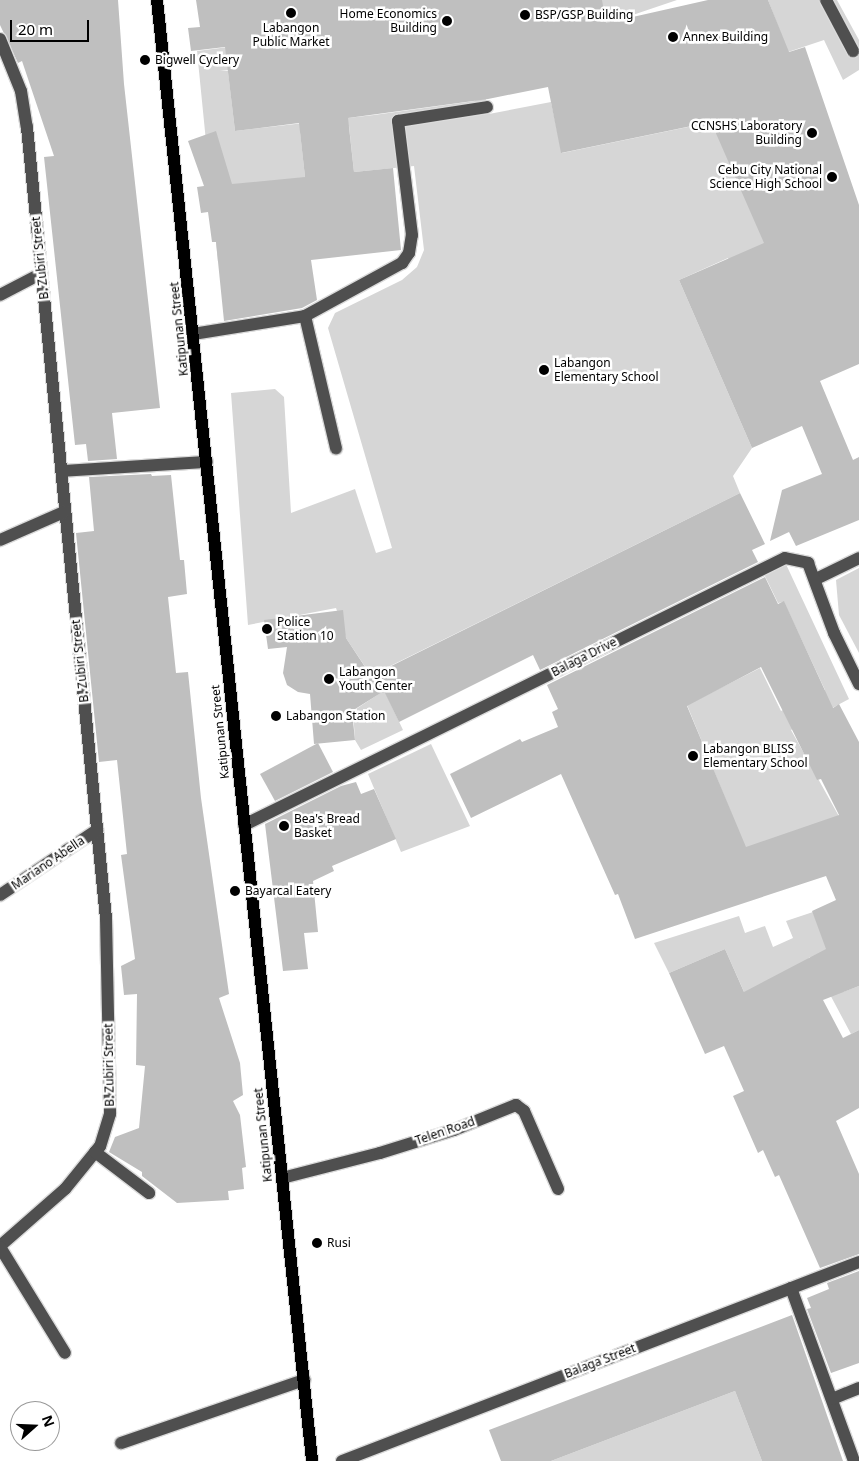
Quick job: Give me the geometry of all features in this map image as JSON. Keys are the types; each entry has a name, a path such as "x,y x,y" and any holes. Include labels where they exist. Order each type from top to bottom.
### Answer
{"main road":[{"name":"Katipunan Street","path":"157,0 312,1461"}],"street":[{"path":"826,0 853,51"},
{"name":"B. Zubiri Street","path":"0,39 4,58 21,91 27,127 42,273 62,471 64,512 106,918 110,1114 95,1152 65,1189 0,1246"},
{"path":"193,334 304,316 388,272 409,253 412,235 398,121 487,107"},
{"path":"0,295 42,273"},
{"path":"304,316 336,448"},
{"path":"62,471 207,462"},
{"path":"0,540 64,512"},
{"name":"Balaga Drive","path":"244,825 785,558 808,562 816,579 834,633 859,684"},
{"path":"816,579 859,558"},
{"name":"Mariano Abella","path":"0,896 97,830"},
{"name":"Telen Road","path":"282,1178 380,1153 454,1130 516,1105 524,1111 558,1189"},
{"path":"95,1152 149,1193"},
{"path":"0,1246 65,1353"},
{"name":"Balaga Street","path":"342,1461 859,1262"},
{"path":"791,1288 854,1461"},
{"path":"121,1443 304,1380"},
{"path":"832,1399 859,1388"}],"shaded area":[{"path":"602,0 677,0 606,24 475,49 489,114 551,102 562,153 712,122 791,303 757,322 728,258 679,280 752,448 733,476 740,493 376,673 403,730 361,750 355,740 353,711 382,692 346,638 336,608 248,625 231,393 275,389 284,397 291,513 355,489 376,553 392,548 328,328 335,313 402,280 417,267 424,250 414,166 354,172 349,126 300,131 305,177 256,257 218,262 197,51 391,26 440,47 220,71 228,71 235,131 374,115 475,101 468,43"},
{"path":"768,0 837,0 859,40 859,70 843,80 824,40 788,52"},
{"path":"784,560 849,699 791,730 841,820 723,855 734,820 687,705 760,668 781,711 825,690 784,602 778,603 763,572"},
{"path":"859,568 859,653 839,615 836,580"},
{"path":"431,744 470,826 401,852 368,774"},
{"path":"813,912 843,992 859,986 859,1030 851,1034 810,957 753,1012 725,949 669,973 654,943 739,916 745,933 765,926 773,947 793,938 786,921"},
{"path":"735,1391 762,1461 551,1461"}],"building":[{"path":"0,0 118,0 124,84 160,408 112,413 117,459 88,461 86,444 75,445 44,157 54,156 22,61 18,63 0,25"},
{"path":"196,0 602,0 606,23 708,0 768,0 789,52 805,47 859,205 859,364 820,381 853,460 859,457 859,520 796,546 789,532 770,541 782,490 822,474 802,426 752,448 679,280 764,243 711,122 561,153 548,87 488,99 348,118 354,172 393,168 401,250 311,260 317,300 302,308 224,321 216,242 212,242 208,212 201,213 197,187 204,186 188,141 216,131 232,184 305,177 299,123 235,131 225,47 191,51 188,28 200,27"},
{"path":"151,474 152,476 171,475 180,560 184,560 187,594 168,597 176,673 188,672 201,798 229,994 219,998 240,1063 243,1095 233,1101 240,1115 246,1167 242,1168 244,1189 228,1191 229,1200 177,1203 142,1176 142,1172 109,1152 115,1137 139,1128 145,1066 136,1065 137,994 124,995 121,966 135,959 121,855 127,854 117,760 99,762 76,533 94,531 89,477"},
{"path":"740,493 765,544 752,550 758,562 540,670 533,655 399,722 384,691 352,711 355,740 314,744 310,694 298,692 287,685 283,673 287,647 268,649 264,620 343,610 346,638 371,676"},
{"path":"765,577 778,604 784,601 833,708 839,704 859,742 859,986 823,1000 843,1038 859,1030 859,1108 836,1121 859,1174 859,1254 820,1268 779,1175 775,1177 763,1150 758,1153 733,1096 744,1091 724,1046 705,1054 669,973 725,949 744,992 826,949 812,911 836,900 826,876 635,939 618,894 615,895 561,774 471,818 450,774 520,739 522,742 558,727 552,712 558,709 547,685","holes":["761,667 817,780 821,779 839,815 746,847 687,706"]},
{"path":"318,743 333,772 275,801 260,774"},
{"path":"356,782 361,794 374,789 396,839 332,866 334,871 313,881 318,932 304,933 308,969 283,971 265,824 341,786"},
{"path":"859,1271 859,1363 831,1373 807,1309 811,1308 807,1298 829,1289 827,1283"},
{"path":"792,1315 843,1461 762,1461 735,1391 551,1461 501,1461 489,1430"}],"place":[{"name":"Labangon Public Market","path":"291,13"},
{"name":"BSP/GSP Building","path":"525,15"},
{"name":"Home Economics Building","path":"447,21"},
{"name":"Annex Building","path":"673,37"},
{"name":"Bigwell Cyclery","path":"145,60"},
{"name":"CCNSHS Laboratory Building","path":"812,133"},
{"name":"Cebu City National Science High School","path":"832,177"},
{"name":"Labangon Elementary School","path":"544,370"},
{"name":"Police Station 10","path":"267,629"},
{"name":"Labangon Youth Center","path":"329,679"},
{"name":"Labangon Station","path":"276,716"},
{"name":"Labangon BLISS Elementary School","path":"693,756"},
{"name":"Bea's Bread Basket","path":"284,826"},
{"name":"Bayarcal Eatery","path":"235,891"},
{"name":"Rusi","path":"317,1243"}]}
